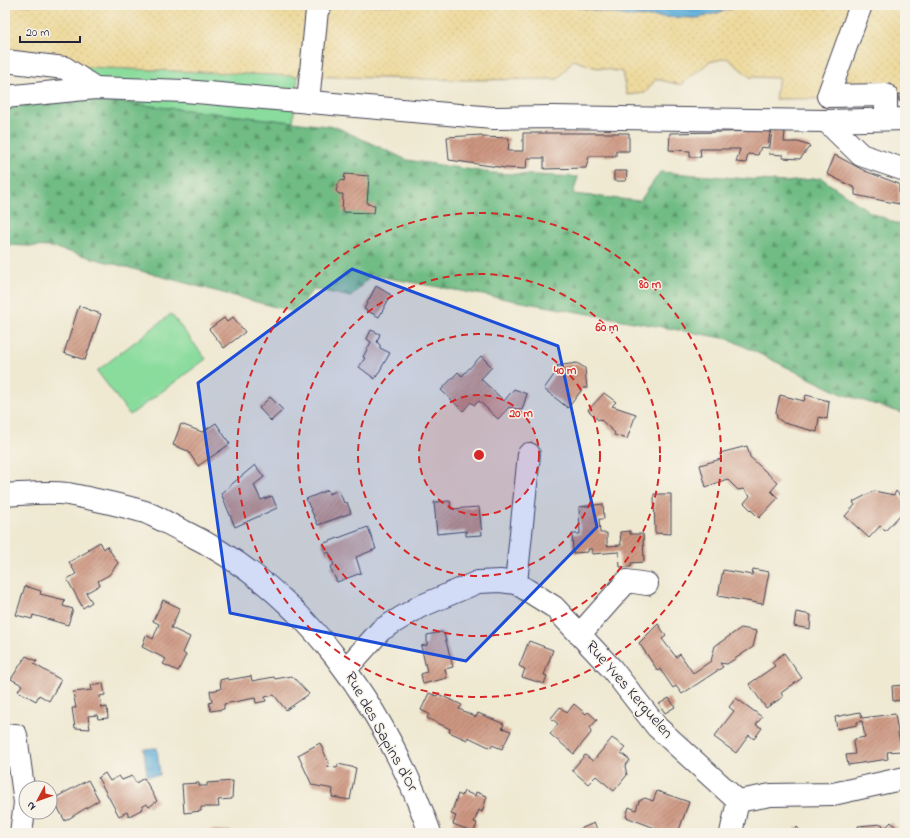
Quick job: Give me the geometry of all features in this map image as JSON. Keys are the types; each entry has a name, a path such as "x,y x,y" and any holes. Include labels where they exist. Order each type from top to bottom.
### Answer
{"street":[{"path":"308,102 316,10 320,5"},
{"path":"5,97 95,88 185,91 493,118 552,117 826,121 895,119 886,95 828,96 861,5"},
{"path":"5,61 65,68 95,88"},
{"path":"826,121 860,155 905,170"},
{"path":"516,583 528,454"},
{"name":"Rue des Sapins d'Or","path":"5,495 67,494 145,513 212,545 260,579 294,609 346,669 386,734 418,799 430,833"},
{"name":"Rue Yves Kerguelen","path":"346,669 381,630 419,607 478,582 500,581 516,583 554,607 612,670 657,727 738,801"},
{"path":"580,634 627,581 647,584"},
{"path":"5,736 16,735 25,803 21,833"},
{"path":"731,833 738,801 771,795 834,794 905,778"}],"highlighted area":[{"path":"352,269 558,346 597,527 466,661 230,613 198,383"}],"green space":[{"path":"86,67 298,76 293,122 80,98"},
{"path":"80,98 336,127 407,160 492,173 578,177 573,194 640,201 660,172 785,182 821,178 870,212 905,227 905,414 842,394 729,339 371,275 351,297 314,289 294,312 51,247 5,245 5,107"},
{"path":"171,314 206,359 130,415 97,371"}],"sand":[{"path":"5,5 566,5 628,16 699,18 744,5 905,5 905,98 775,99 779,78 750,77 727,58 709,62 681,85 656,79 645,93 627,95 622,72 594,67 573,60 558,79 465,80 298,76 86,67 5,54"}],"water":[{"path":"566,5 744,5 699,18 628,16"},
{"path":"157,748 160,775 147,776 144,749"}],"building":[{"path":"899,94 905,95 905,101 899,101"},
{"path":"772,130 785,132 784,142 798,142 810,146 800,159 783,158 783,155 769,154"},
{"path":"770,131 768,148 761,147 758,155 748,154 746,163 736,162 740,149 700,149 701,157 690,157 690,151 669,150 670,133"},
{"path":"523,133 629,133 629,151 616,151 616,156 589,156 586,168 544,169 544,158 527,158 526,169 505,168 449,160 447,137 482,135 482,137 509,138 508,151 523,151"},
{"path":"835,155 865,171 899,184 899,204 855,195 855,188 827,174"},
{"path":"614,171 627,171 626,181 614,181"},
{"path":"345,174 369,176 367,204 375,205 374,213 342,212 343,194 339,194 336,191 341,180 344,181"},
{"path":"376,286 391,295 379,317 364,309"},
{"path":"79,306 101,314 85,360 64,353"},
{"path":"233,317 245,332 224,348 209,329 224,318 227,322"},
{"path":"371,330 380,334 377,342 380,345 380,348 390,353 375,379 359,367 365,358 363,357 371,342 367,339"},
{"path":"481,356 492,367 481,379 504,401 514,389 527,394 522,410 509,407 498,419 479,401 474,405 471,402 463,411 441,390 458,372 462,376"},
{"path":"577,363 585,368 587,389 584,387 568,408 544,389 559,368 556,366"},
{"path":"604,393 616,402 612,406 636,414 627,439 614,435 615,433 588,410"},
{"path":"780,395 804,401 806,395 829,401 827,419 819,417 817,432 784,423 777,418 776,412"},
{"path":"270,397 283,410 271,421 259,408"},
{"path":"216,423 230,444 198,466 188,451 173,445 181,424 202,432"},
{"path":"747,446 750,457 778,483 771,491 778,498 759,518 744,503 750,496 743,489 738,490 727,479 706,487 700,465 721,459 720,453"},
{"path":"255,465 264,477 254,485 261,500 272,496 277,508 235,527 221,493"},
{"path":"328,490 329,494 339,490 344,503 347,502 351,513 318,525 306,499"},
{"path":"874,491 894,495 896,491 905,502 905,512 901,514 885,531 880,526 869,538 845,516 855,505 853,502"},
{"path":"654,494 671,494 671,534 655,533"},
{"path":"450,501 451,509 479,507 482,535 466,536 466,531 437,534 434,502"},
{"path":"603,504 604,519 599,519 600,533 607,533 607,546 621,545 620,532 630,531 630,534 643,534 644,562 631,563 631,567 620,567 619,552 592,554 592,549 588,549 588,552 573,553 572,534 580,534 579,507"},
{"path":"368,527 376,549 356,557 361,573 337,582 330,567 334,565 329,552 326,554 322,544"},
{"path":"100,542 104,549 107,546 118,563 109,575 98,581 100,585 86,593 92,602 83,608 67,579 76,574 69,562 90,550 88,549"},
{"path":"753,569 769,572 763,604 718,596 723,570 752,575"},
{"path":"25,586 41,591 40,594 65,600 63,606 73,609 68,625 33,615 32,619 16,615"},
{"path":"163,600 180,608 171,628 190,637 183,653 186,655 178,671 163,664 166,659 142,647 146,635 153,639 159,624 153,621"},
{"path":"796,612 811,615 810,629 794,626"},
{"path":"658,624 666,636 662,639 676,657 680,654 693,673 711,661 715,646 741,628 757,631 753,647 727,664 720,663 723,667 682,694 676,686 673,688 660,669 658,671 639,643"},
{"path":"441,632 444,634 453,667 445,669 447,678 423,684 421,674 427,672 421,646 427,645 427,635"},
{"path":"529,641 553,650 544,675 547,676 544,684 522,677 525,669 519,666"},
{"path":"784,653 802,678 781,693 783,697 766,708 749,684 775,666 772,662"},
{"path":"26,656 37,661 34,664 61,680 49,701 39,695 36,701 18,691 22,685 11,679"},
{"path":"251,676 252,681 274,677 275,679 292,676 309,694 286,710 274,695 265,697 266,701 256,703 255,698 224,704 224,709 211,711 209,703 212,702 210,691 221,689 220,680"},
{"path":"103,683 105,695 100,696 102,708 107,707 108,718 98,719 97,715 88,716 90,729 75,728 72,708 76,708 73,692 92,690 91,685"},
{"path":"904,685 905,700 893,701 892,686"},
{"path":"429,693 437,696 438,694 462,705 459,709 476,717 478,713 504,724 502,728 511,731 502,749 492,745 491,748 468,737 467,740 449,732 450,729 427,718 429,714 421,710"},
{"path":"669,698 675,707 665,713 659,704"},
{"path":"736,698 762,717 756,725 762,728 754,739 749,735 736,753 714,737 734,711 729,707"},
{"path":"574,704 586,714 588,712 597,720 590,728 591,733 574,754 550,734 558,724 551,718 560,707 567,713"},
{"path":"860,712 862,718 895,714 901,751 887,752 888,759 848,765 846,755 855,754 853,742 855,739 865,737 862,721 857,722 857,725 837,729 835,717"},
{"path":"612,738 625,747 621,753 630,760 625,766 627,775 614,791 596,776 588,784 572,770 585,755 593,761"},
{"path":"320,743 329,763 328,767 337,768 338,764 356,768 350,800 332,797 333,789 312,785 298,755"},
{"path":"105,773 110,781 119,776 122,780 132,776 136,783 144,778 157,801 149,807 147,804 142,807 143,809 129,816 127,812 119,816 98,778"},
{"path":"88,780 99,800 65,821 58,808 58,796"},
{"path":"233,781 232,799 218,800 219,807 201,807 201,811 184,813 182,784 199,783 199,786 207,786 207,783"},
{"path":"464,791 475,796 476,792 487,796 482,812 479,810 474,822 477,823 474,832 453,824 456,816 451,814 458,794 462,796"},
{"path":"657,791 689,802 678,833 668,833 626,817 629,807 636,810 639,801 645,798 653,801"},
{"path":"891,822 902,833 858,833 858,826 882,824 883,827 886,827"},
{"path":"594,823 599,833 582,833 580,829"},
{"path":"797,827 803,833 792,833"},
{"path":"210,830 231,831 231,833 210,833"}]}
